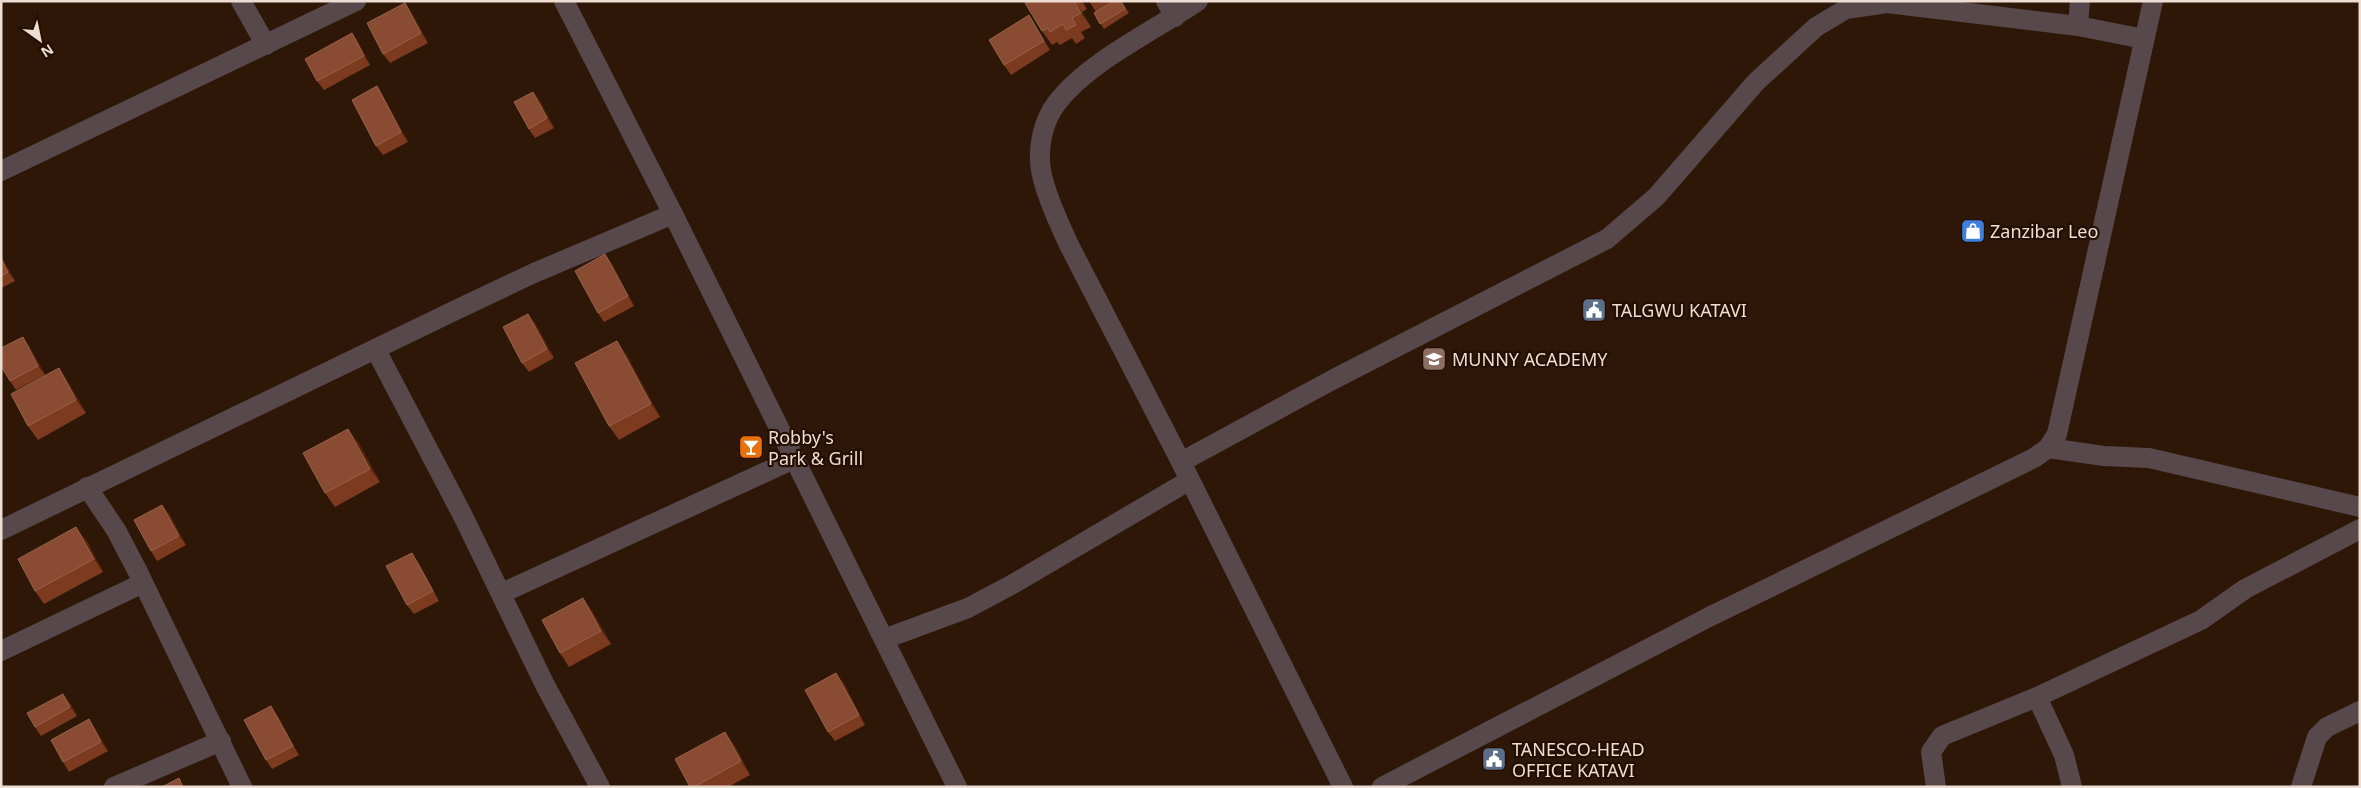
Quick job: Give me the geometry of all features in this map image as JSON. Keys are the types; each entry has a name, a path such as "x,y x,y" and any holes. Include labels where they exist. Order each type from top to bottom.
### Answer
{"street":[{"path":"241,1 266,46"},
{"path":"1,171 266,46 356,1"},
{"path":"564,1 673,214 957,787"},
{"path":"1198,1 1171,9 1120,51 1071,86 1055,105 1044,126 1040,141 1040,164 1056,216 1069,244 1181,462 1343,787"},
{"path":"2078,26 2080,1"},
{"path":"1382,787 1709,617 2034,458 2048,448 2057,434 2153,1"},
{"path":"1181,462 1334,379 1607,239 1656,197 1756,82 1816,26 1846,9 1886,3 2078,26 2144,39"},
{"path":"1,530 534,273 673,214"},
{"path":"376,350 502,593 592,781"},
{"path":"2048,448 2104,456 2149,458 2360,507"},
{"path":"502,593 794,459"},
{"path":"884,639 975,604 1190,480"},
{"path":"87,487 116,530 242,787"},
{"path":"1936,787 1931,752 1942,736 2037,697 2200,620 2245,589 2360,529"},
{"path":"1,651 143,583"},
{"path":"2037,697 2064,755 2072,787"},
{"path":"2301,787 2317,737 2327,727 2360,710"},
{"path":"114,787 221,742"}],"building":[{"path":"1028,1 1074,1 1081,13 1072,18 1076,25 1066,30 1063,24 1050,32 1048,28 1042,31 1025,3"},
{"path":"1114,1 1121,1 1125,9 1100,24 1094,13"},
{"path":"405,3 421,33 383,54 367,23"},
{"path":"1029,15 1044,41 1004,65 989,40"},
{"path":"352,33 364,56 317,81 305,59"},
{"path":"377,86 401,132 376,146 352,100"},
{"path":"533,92 547,118 529,129 514,102"},
{"path":"605,254 628,296 598,313 575,271"},
{"path":"1,259 8,272 1,276"},
{"path":"528,314 547,349 522,363 503,327"},
{"path":"23,337 38,366 10,381 1,366 1,348"},
{"path":"617,341 651,404 609,426 575,363"},
{"path":"59,368 76,400 28,426 11,394"},
{"path":"348,429 370,469 325,493 303,453"},
{"path":"162,505 179,536 151,551 134,520"},
{"path":"76,527 94,559 35,591 18,559"},
{"path":"412,553 433,591 407,605 386,566"},
{"path":"583,598 601,631 560,653 542,620"},
{"path":"836,673 859,715 828,732 805,690"},
{"path":"63,694 70,707 35,727 27,713"},
{"path":"271,706 293,746 266,760 244,720"},
{"path":"89,719 101,742 63,762 51,740"},
{"path":"725,732 741,761 694,787 690,787 675,759"},
{"path":"179,778 183,787 162,787"}],"place":[{"name":"Zanzibar Leo","path":"1973,231"},
{"name":"TALGWU KATAVI","path":"1594,310"},
{"name":"MUNNY ACADEMY","path":"1434,359"},
{"name":"Robby's Park & Grill","path":"751,447"},
{"name":"TANESCO-HEAD OFFICE KATAVI","path":"1494,759"}]}
